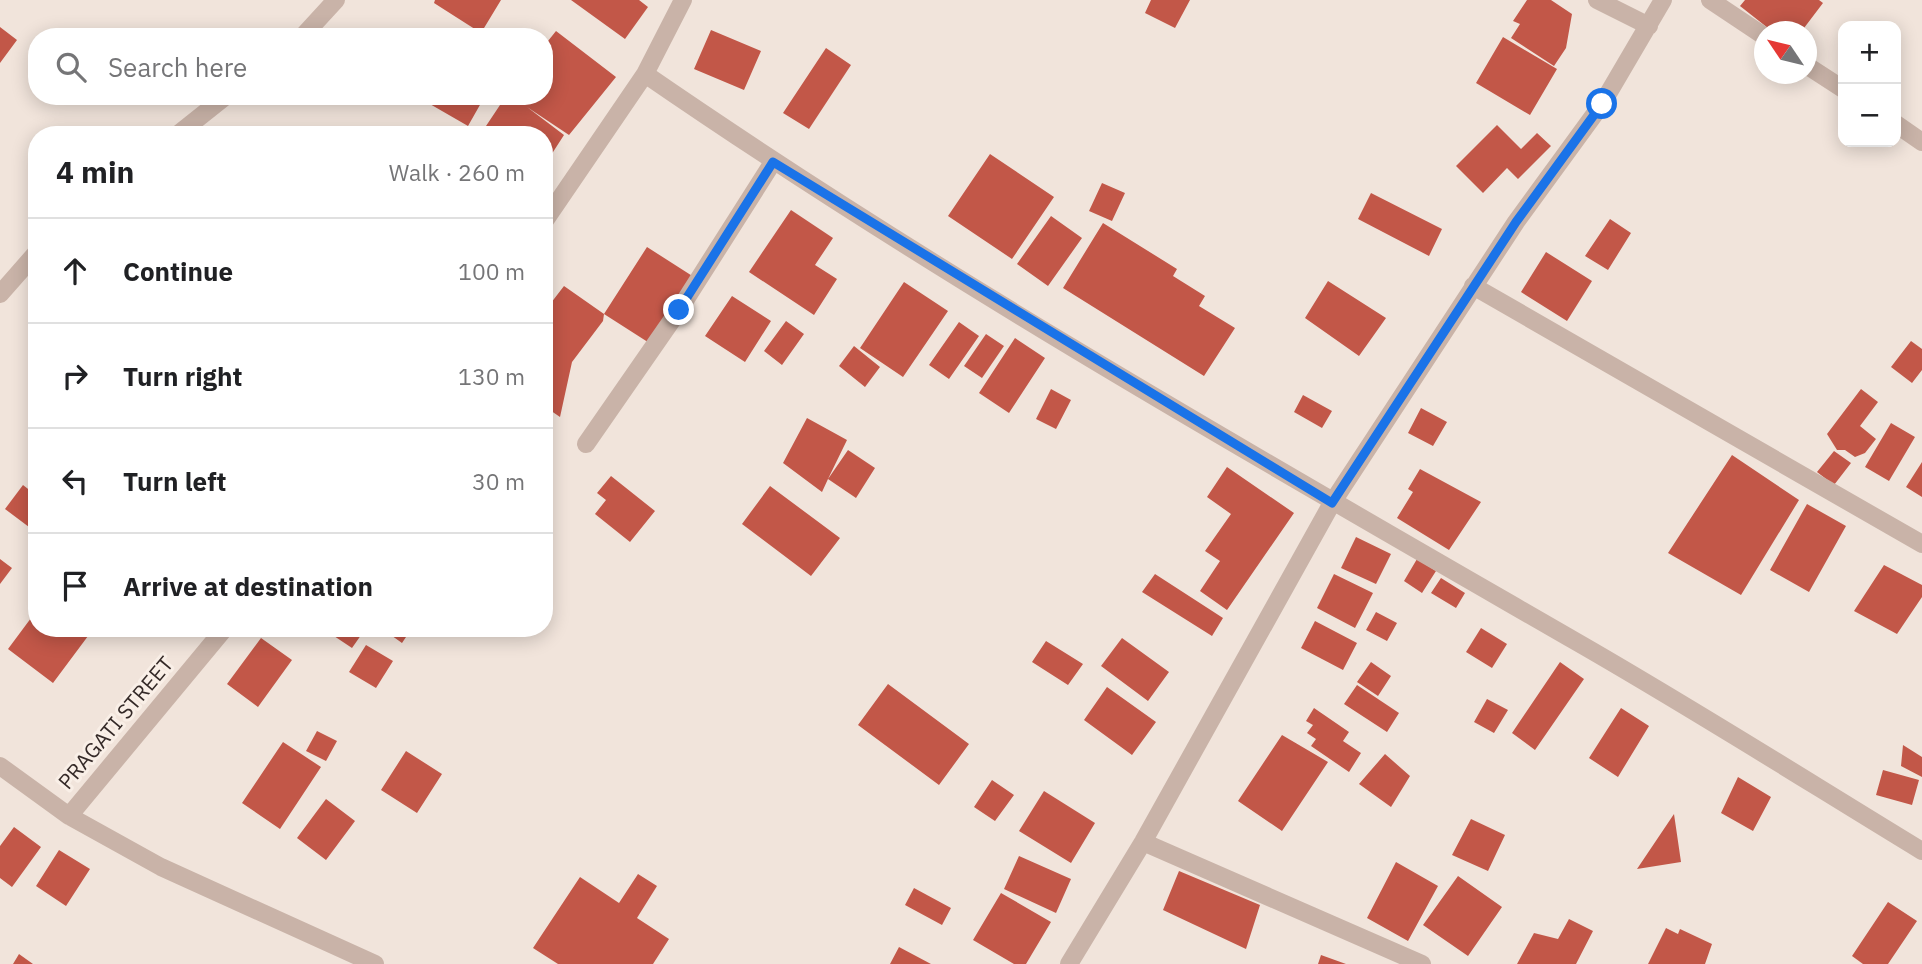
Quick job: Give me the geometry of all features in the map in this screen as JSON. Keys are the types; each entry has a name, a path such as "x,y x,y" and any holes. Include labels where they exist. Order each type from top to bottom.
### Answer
{"street":[{"path":"310,28 336,0"},
{"path":"553,209 645,74 682,0"},
{"path":"1597,0 1649,26"},
{"path":"1069,964 1143,842 1332,503 1516,222 1602,104 1663,0"},
{"path":"1710,0 1754,29"},
{"path":"1817,72 1838,86"},
{"path":"645,74 773,162 1332,503 1578,642 1922,851"},
{"path":"188,126 215,105"},
{"path":"1901,127 1922,142"},
{"path":"586,444 679,310 773,162"},
{"path":"0,293 28,262"},
{"path":"1474,286 1922,544"},
{"name":"PRAGATI STREET","path":"69,816 218,637"},
{"path":"0,766 69,816 161,867 375,964"},
{"path":"1143,842 1422,964"}],"building":[{"path":"435,0 501,0 484,28 473,28 434,3"},
{"path":"571,0 639,0 648,7 625,39"},
{"path":"1151,0 1190,0 1175,28 1145,13"},
{"path":"1527,0 1551,0 1572,14 1566,48 1554,66 1511,38 1520,24 1513,21"},
{"path":"1745,0 1819,0 1823,3 1809,21 1759,21 1740,6"},
{"path":"0,27 17,40 0,63"},
{"path":"711,30 761,51 744,90 694,69"},
{"path":"556,31 616,77 569,135 527,107 552,126 486,126 500,105 553,105 553,35"},
{"path":"1503,37 1557,69 1530,115 1476,83"},
{"path":"826,48 851,65 809,129 783,113"},
{"path":"432,105 480,105 468,126"},
{"path":"1497,125 1521,149 1537,133 1551,146 1518,179 1507,168 1483,193 1456,166"},
{"path":"553,127 564,135 553,152"},
{"path":"990,154 1054,197 1012,259 948,216"},
{"path":"1102,183 1125,193 1112,221 1089,211"},
{"path":"1371,193 1442,229 1429,256 1358,219"},
{"path":"791,210 833,238 815,265 837,279 814,315 749,272"},
{"path":"1051,216 1082,238 1048,286 1017,264"},
{"path":"1610,219 1631,233 1608,270 1585,256"},
{"path":"1103,223 1177,269 1173,276 1205,296 1199,306 1235,328 1204,376 1063,288"},
{"path":"647,247 697,279 654,346 604,314"},
{"path":"1546,252 1592,281 1567,321 1521,292"},
{"path":"1328,281 1386,318 1359,356 1305,318"},
{"path":"904,282 948,311 903,377 860,348"},
{"path":"564,286 604,314 603,321 572,362 560,417 553,412 553,300"},
{"path":"732,296 771,321 745,362 705,336"},
{"path":"786,321 804,334 782,365 764,351"},
{"path":"959,322 979,336 949,379 929,365"},
{"path":"986,334 1004,346 982,378 964,366"},
{"path":"1015,338 1045,358 1009,413 979,393"},
{"path":"1911,341 1922,349 1922,370 1912,383 1891,367"},
{"path":"854,346 880,367 865,387 839,366"},
{"path":"1051,389 1071,400 1056,429 1036,419"},
{"path":"1861,389 1878,402 1860,426 1876,439 1865,453 1855,457 1845,450 1837,450 1827,434"},
{"path":"1303,395 1332,411 1322,428 1294,412"},
{"path":"1421,408 1447,422 1433,446 1408,433"},
{"path":"807,418 847,440 822,492 783,463"},
{"path":"1891,423 1915,437 1889,481 1865,467"},
{"path":"848,450 875,468 856,498 828,479"},
{"path":"1834,451 1851,463 1834,485 1817,472"},
{"path":"1732,455 1799,500 1741,595 1668,553"},
{"path":"1922,462 1922,497 1906,487"},
{"path":"1227,467 1294,513 1227,610 1200,591 1220,561 1205,551 1231,514 1207,497"},
{"path":"1420,469 1481,502 1449,550 1397,518 1413,492 1408,489"},
{"path":"611,476 655,511 630,542 595,514 606,500 597,493"},
{"path":"23,485 28,489 28,526 5,509"},
{"path":"770,486 840,538 811,576 742,524"},
{"path":"1807,504 1846,526 1809,592 1770,570"},
{"path":"1356,537 1391,554 1376,584 1341,568"},
{"path":"0,559 12,568 0,584"},
{"path":"1417,559 1436,571 1422,593 1404,581"},
{"path":"1884,565 1922,585 1922,597 1897,634 1854,611"},
{"path":"1155,574 1223,618 1212,636 1142,592"},
{"path":"1334,574 1373,593 1355,628 1317,608"},
{"path":"1441,578 1465,593 1456,608 1431,593"},
{"path":"1376,612 1397,623 1387,641 1366,630"},
{"path":"1315,621 1357,643 1343,670 1301,648"},
{"path":"28,622 28,637 87,637 53,683 8,649"},
{"path":"1481,628 1507,644 1492,668 1466,652"},
{"path":"336,637 360,637 352,648"},
{"path":"394,637 406,637 402,643"},
{"path":"261,638 292,660 258,707 227,684"},
{"path":"1122,638 1169,672 1148,701 1101,666"},
{"path":"1046,641 1083,664 1068,685 1032,662"},
{"path":"366,645 393,661 376,688 349,672"},
{"path":"1371,662 1391,676 1378,696 1357,682"},
{"path":"1560,662 1584,679 1535,750 1512,733"},
{"path":"888,684 969,744 939,785 858,725"},
{"path":"1357,685 1399,713 1387,732 1344,704"},
{"path":"1107,687 1156,722 1132,755 1084,720"},
{"path":"1487,699 1508,710 1494,733 1474,722"},
{"path":"1314,708 1349,732 1343,741 1361,753 1349,772 1311,746 1316,739 1307,733 1313,725 1306,721"},
{"path":"1621,708 1649,726 1618,777 1589,758"},
{"path":"317,731 337,741 326,761 306,751"},
{"path":"1282,735 1328,762 1282,831 1238,801"},
{"path":"283,742 321,767 280,829 242,803"},
{"path":"1903,745 1922,757 1922,777 1901,766"},
{"path":"406,751 442,774 417,813 381,790"},
{"path":"1385,754 1410,776 1391,807 1359,784"},
{"path":"1883,770 1919,780 1912,805 1876,795"},
{"path":"1738,777 1771,797 1753,831 1721,813"},
{"path":"992,780 1014,795 995,821 974,807"},
{"path":"1044,791 1095,823 1071,863 1019,831"},
{"path":"326,799 355,821 326,860 297,838"},
{"path":"1674,814 1681,862 1637,869"},
{"path":"1471,819 1505,835 1488,871 1452,855"},
{"path":"14,827 41,847 12,887 0,878 0,846"},
{"path":"59,850 90,869 66,906 36,886"},
{"path":"1019,856 1071,879 1056,913 1004,889"},
{"path":"1396,862 1438,886 1408,941 1367,918"},
{"path":"1179,871 1260,905 1246,949 1163,910"},
{"path":"638,874 657,886 637,918 669,939 653,964 558,964 533,948 580,877 619,903"},
{"path":"1458,876 1502,907 1468,956 1423,925"},
{"path":"914,888 951,908 942,925 905,905"},
{"path":"1001,893 1051,922 1026,964 1014,964 973,940"},
{"path":"1888,902 1917,921 1888,964 1863,964 1852,956"},
{"path":"1569,919 1593,931 1576,964 1517,964 1534,933 1558,939"},
{"path":"1666,928 1678,934 1680,929 1712,944 1705,964 1648,964"},
{"path":"899,947 931,964 890,964"},
{"path":"19,954 33,964 13,964"},
{"path":"1321,955 1346,964 1318,964"}],"route":[{"path":"679,310 773,162 1332,503 1516,222 1602,104"}]}
